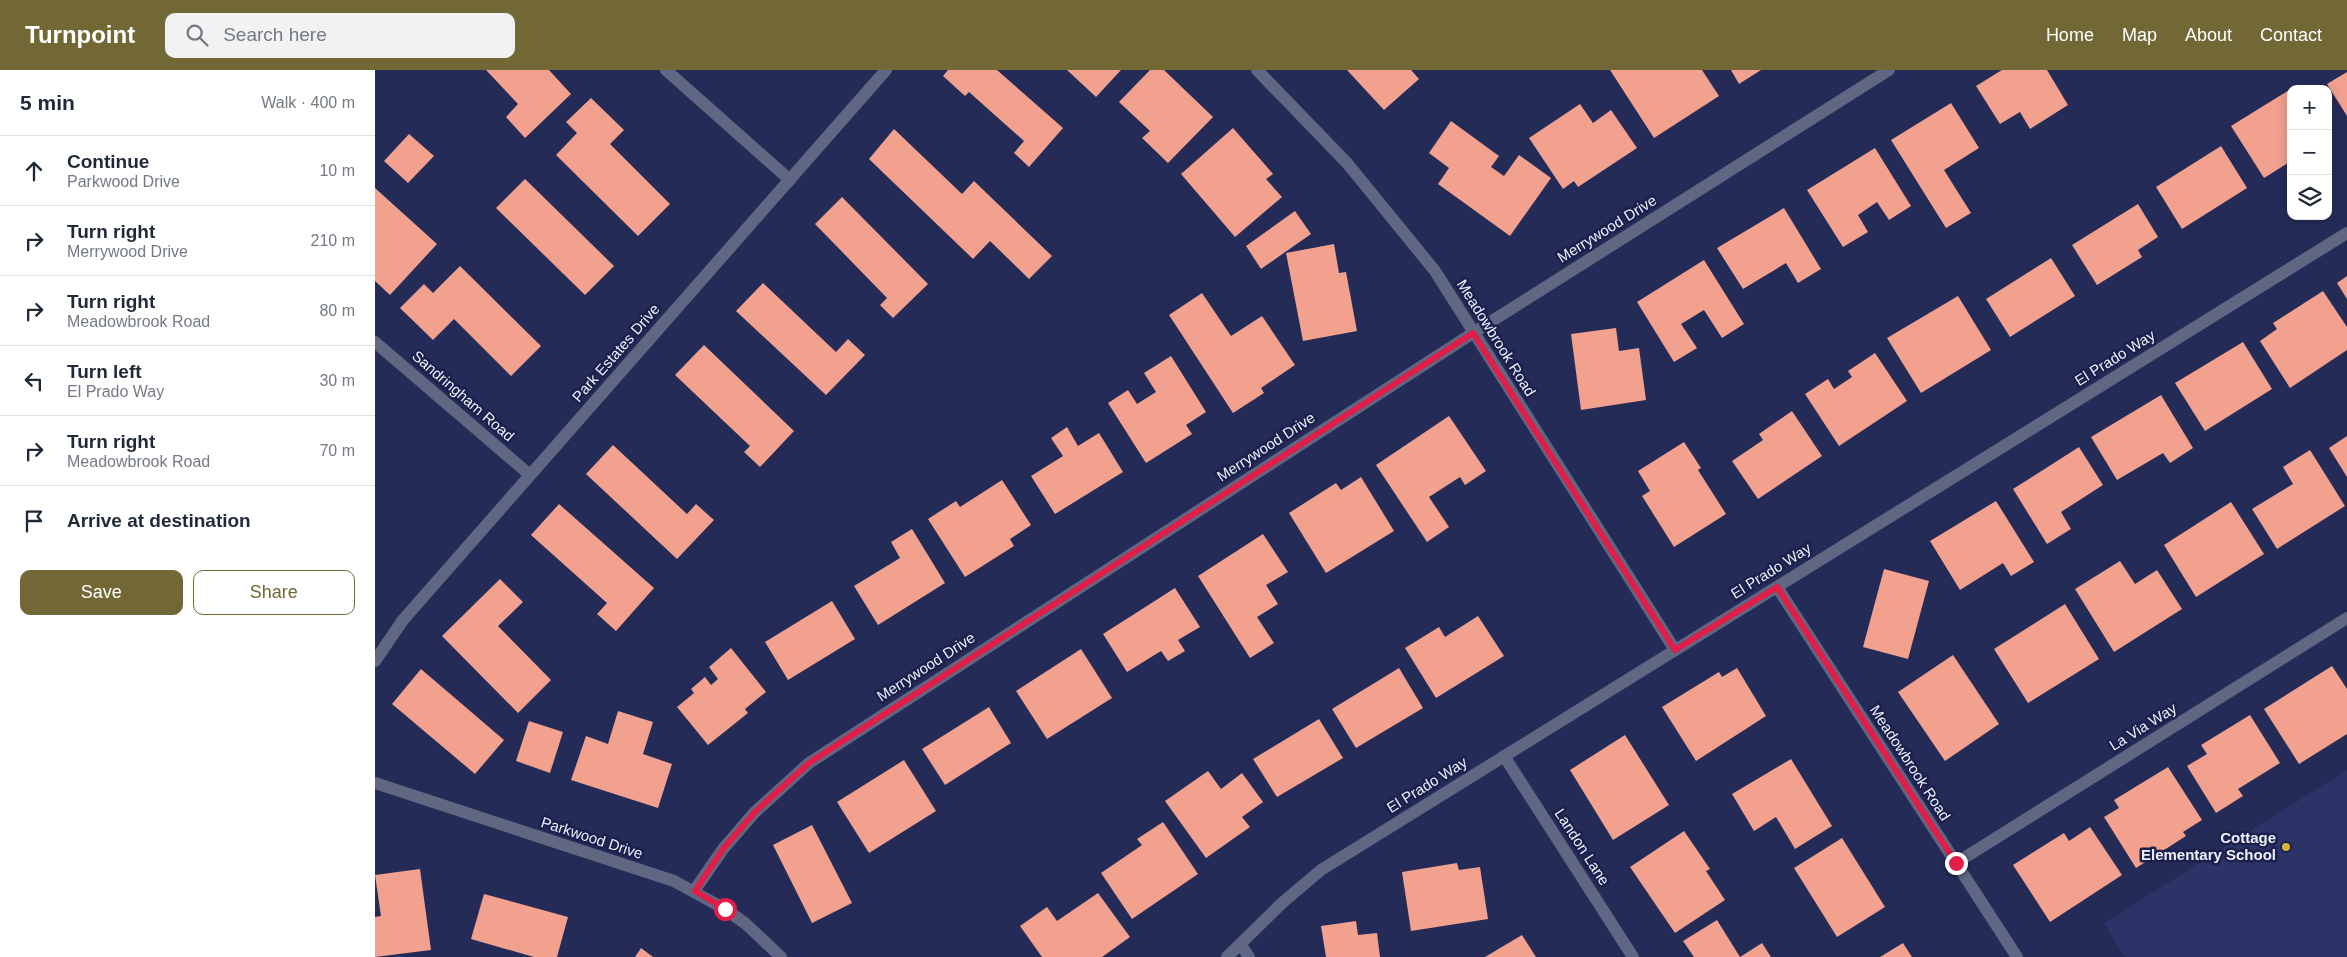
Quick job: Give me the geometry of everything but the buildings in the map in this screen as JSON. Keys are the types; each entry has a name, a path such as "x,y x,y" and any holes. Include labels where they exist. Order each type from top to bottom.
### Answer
{"street":[{"path":"667,70 790,180"},
{"name":"Park Estates Drive","path":"375,661 403,620 886,70"},
{"name":"Meadowbrook Road","path":"1257,70 1347,163 1435,271 1675,650"},
{"name":"Merrywood Drive","path":"695,891 723,849 755,812 809,763 1473,333 1889,70"},
{"name":"El Prado Way","path":"1227,957 1282,903 1321,870 2347,233"},
{"name":"Sandringham Road","path":"375,342 530,475"},
{"name":"Meadowbrook Road","path":"1777,587 2017,957"},
{"name":"La Via Way","path":"1956,863 2347,618"},
{"name":"Landon Lane","path":"1504,756 1633,957"},
{"name":"Parkwood Drive","path":"375,783 674,881 695,891 746,924 781,957"},
{"path":"1241,945 1249,957"}],"shaded area":[{"name":"Cottage Elementary School","path":"2347,770 2347,957 2125,957 2104,923"}],"place":[{"name":"Cottage Elementary School","path":"2286,847"}],"route":[{"path":"725,909 695,891 723,849 755,812 809,763 1473,333 1675,650 1777,587 1956,863"}]}
